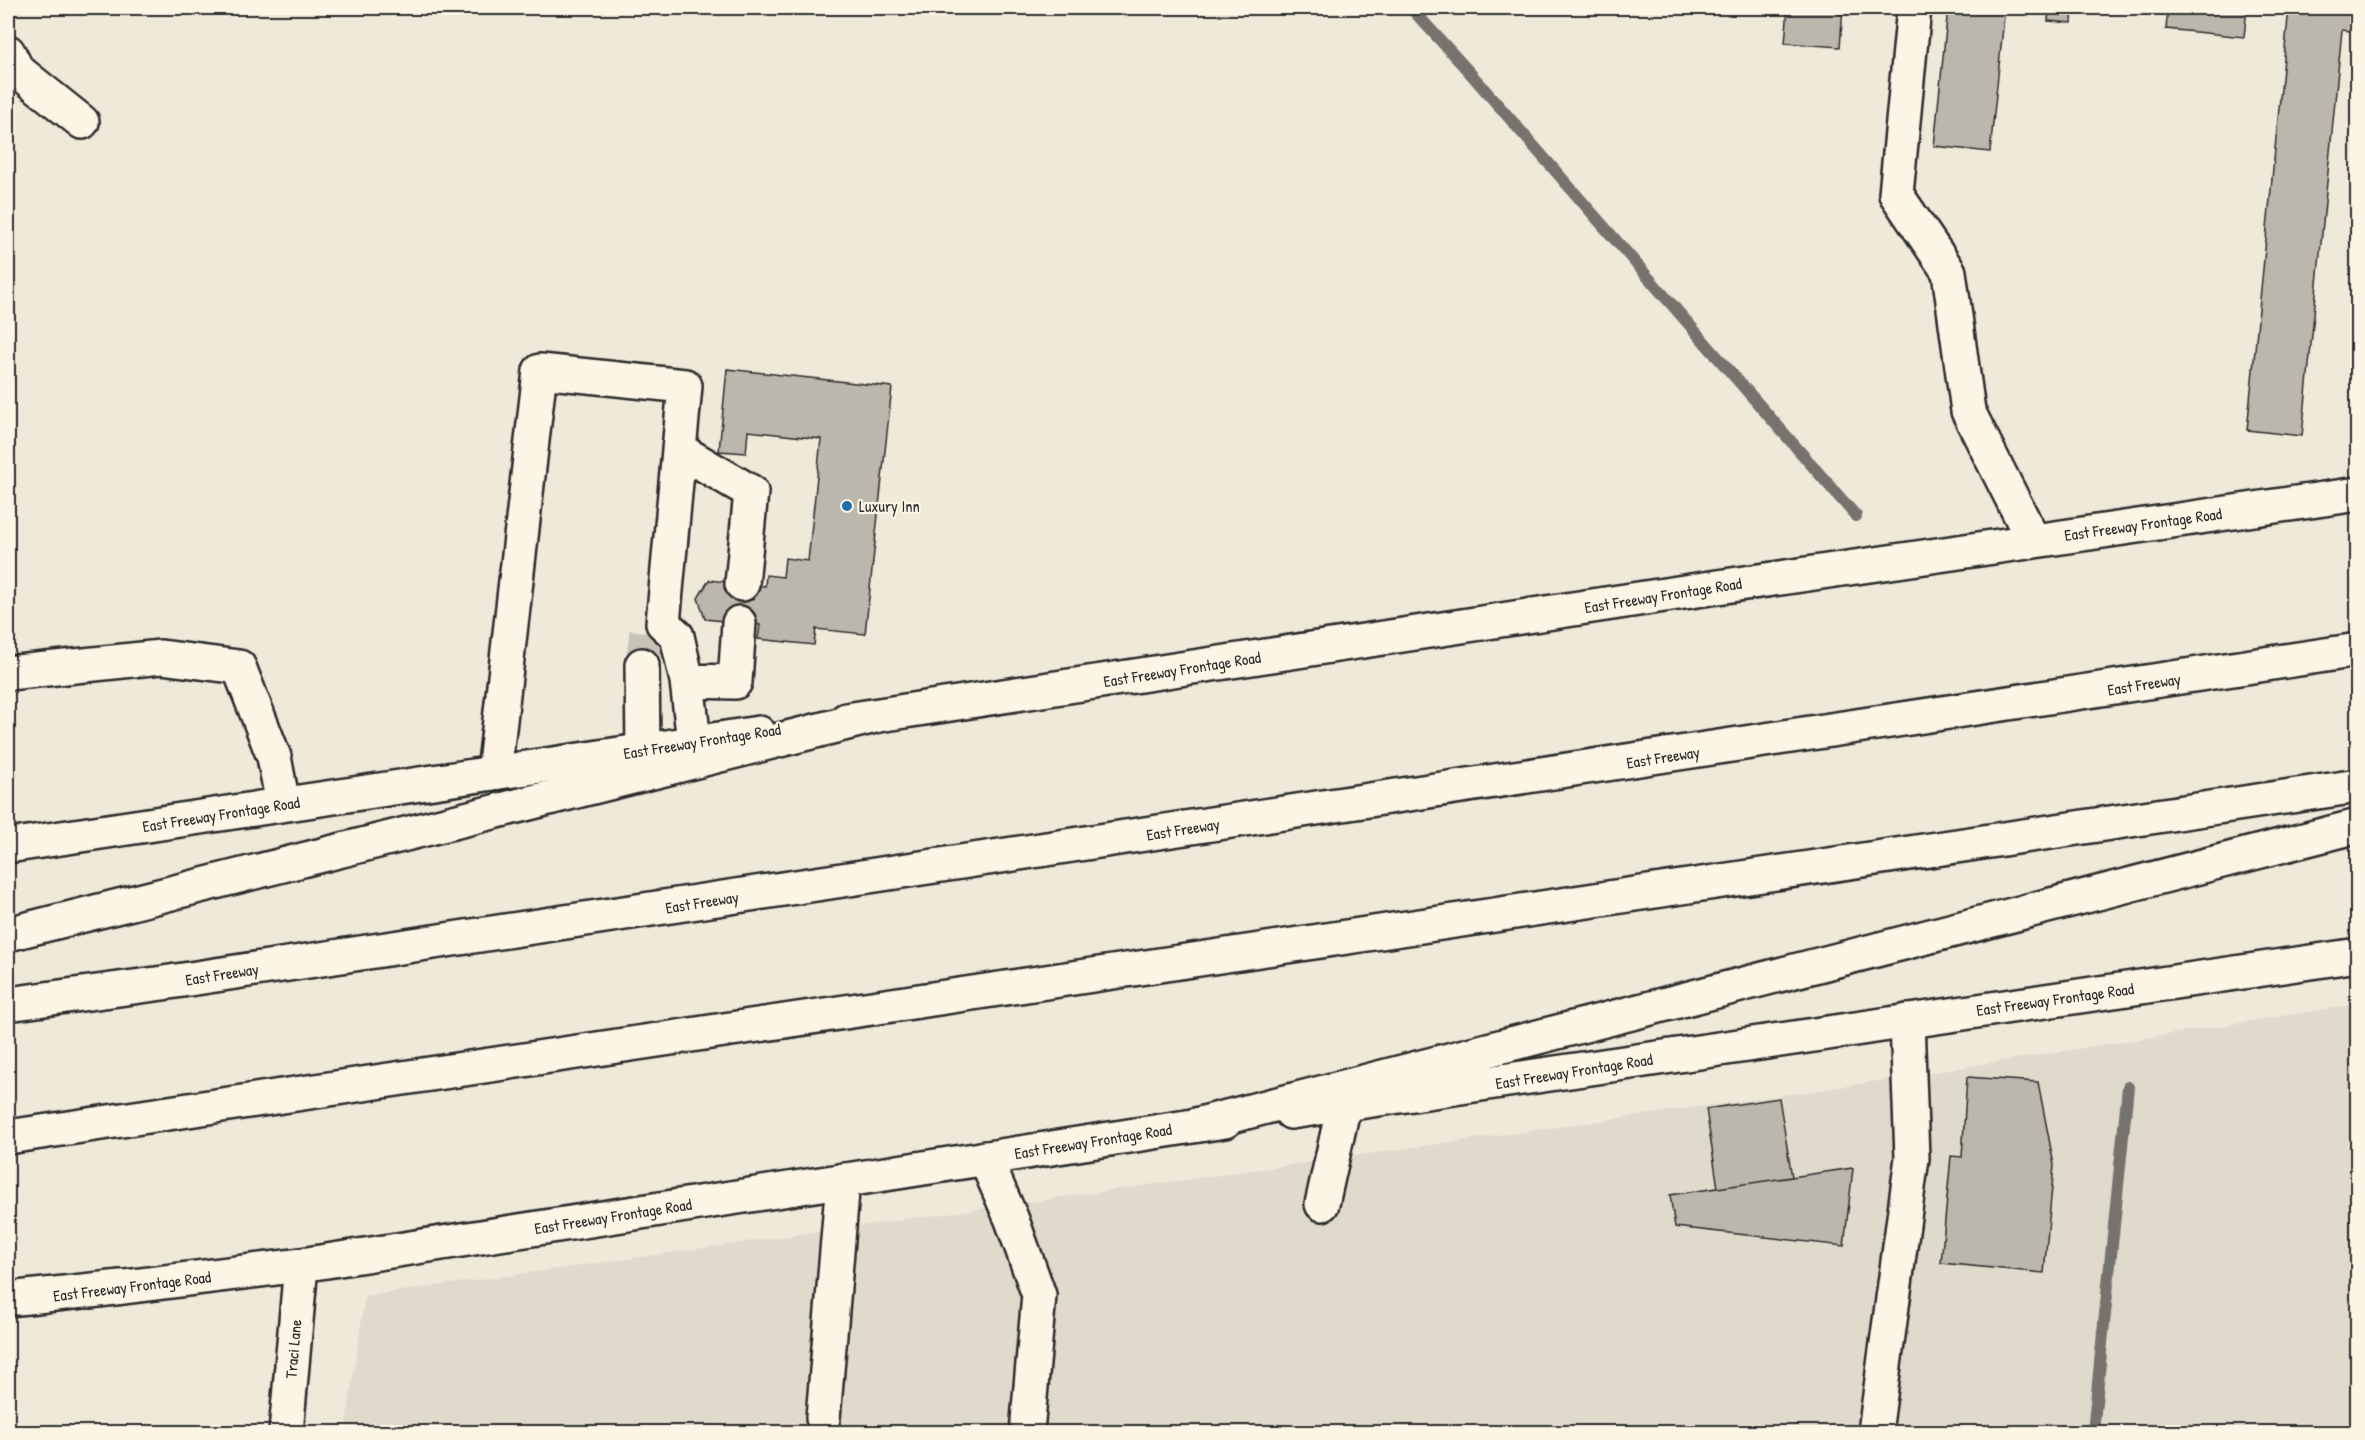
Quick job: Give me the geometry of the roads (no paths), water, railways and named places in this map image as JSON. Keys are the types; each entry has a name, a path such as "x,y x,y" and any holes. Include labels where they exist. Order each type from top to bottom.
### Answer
{"main road":[{"path":"1914,8 1896,194 1949,272 1968,411 2033,540"},
{"path":"8,52 17,70 82,122"},
{"path":"494,773 540,370 685,386 679,450 655,627 677,636 687,681 694,742"},
{"path":"679,450 751,492 742,584"},
{"name":"East Freeway Frontage Road","path":"8,846 2033,540 2358,494"},
{"path":"687,681 735,682 739,623"},
{"name":"East Freeway","path":"8,1004 222,974 2358,650"},
{"path":"8,673 161,657 239,667 274,757 283,804"},
{"path":"642,665 643,750"},
{"path":"8,934 875,716"},
{"path":"8,1137 2358,786"},
{"path":"1196,1125 2358,826"},
{"name":"East Freeway Frontage Road","path":"8,1300 301,1265 1196,1125 2358,955"},
{"path":"1875,1432 1912,1158 1907,1021"},
{"path":"1322,1204 1344,1105"},
{"path":"985,1158 1012,1220 1039,1295 1027,1432"},
{"path":"823,1418 843,1180"},
{"name":"Traci Lane","path":"286,1432 301,1265"}],"waterway":[{"path":"1411,8 1856,516"},
{"path":"2093,1432 2128,1087"}],"tunnel":[{"path":"642,665 646,632"}],"place":[{"name":"Luxury Inn","path":"847,506"}]}
